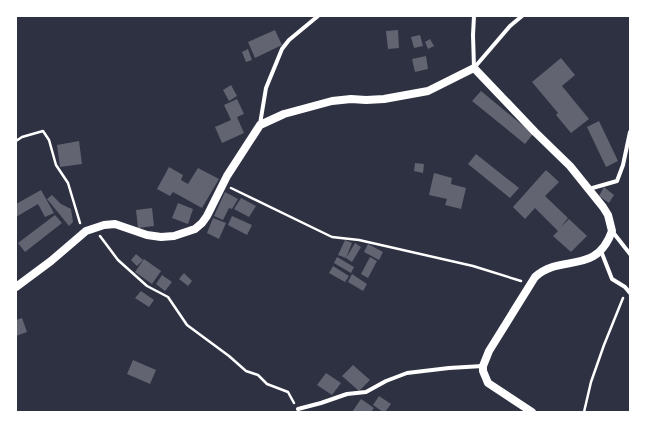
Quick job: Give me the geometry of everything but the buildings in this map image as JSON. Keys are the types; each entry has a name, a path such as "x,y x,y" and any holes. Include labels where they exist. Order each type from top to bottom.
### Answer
{"main road":[{"path":"16,287 51,261 86,231 104,224 116,224 147,235 161,237 184,233 194,229 202,223 210,211 223,184 260,124 284,114 332,101 351,99 384,99 428,91 474,68 535,132 570,166 608,215 612,231 610,239 601,251 589,258 542,270 535,277 489,351 483,366 483,371 488,383 532,412"}],"street":[{"path":"260,124 266,88 282,49 289,40 318,16"},
{"path":"474,16 474,68"},
{"path":"474,68 510,26 522,16"},
{"path":"589,189 617,181 624,165 630,132"},
{"path":"612,231 630,254"},
{"path":"601,251 612,279 630,293"},
{"path":"298,409 347,394 366,392 386,381 407,373 483,366"}],"path":[{"path":"16,141 22,137 43,131 49,140 56,165 68,183 80,223 78,237"},
{"path":"223,184 332,237 359,240 473,266 530,285"},
{"path":"100,236 118,260 147,286 168,297 187,325 229,356 246,371 258,375 267,384 288,392 298,409"},
{"path":"584,412 604,345 622,303 625,288"}]}
